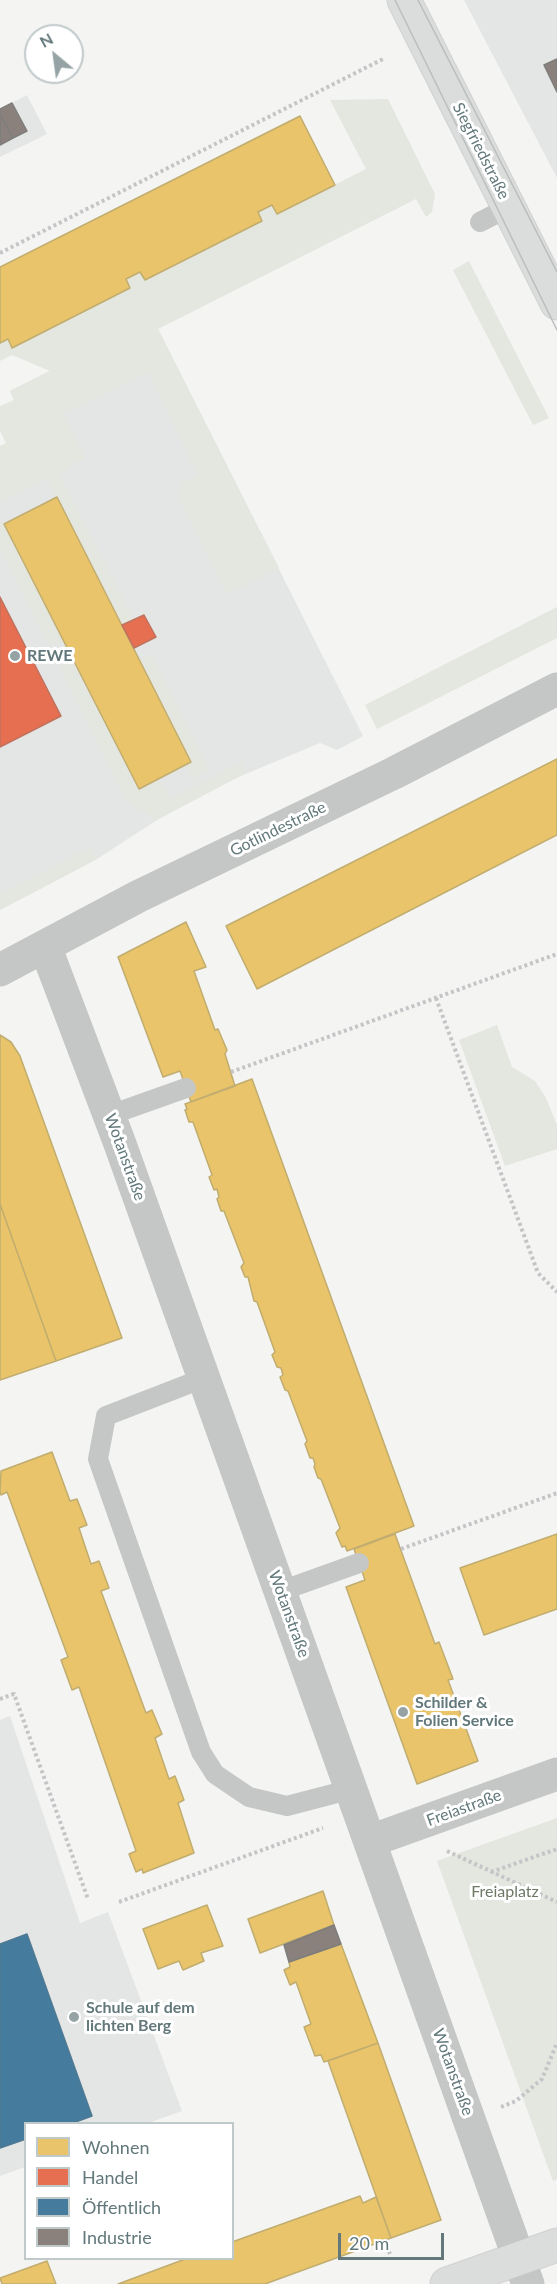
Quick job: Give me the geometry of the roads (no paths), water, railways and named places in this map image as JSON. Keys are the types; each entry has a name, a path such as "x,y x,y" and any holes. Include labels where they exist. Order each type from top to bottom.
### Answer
{"street":[{"name":"Siegfriedstraße","path":"404,0 557,303"},
{"name":"Gotlindestraße","path":"0,970 139,896 394,773 557,689"},
{"name":"Wotanstraße","path":"45,946 110,1115 524,2271"},
{"name":"Freiastraße","path":"361,1815 557,1774"},
{"path":"447,2284 524,2271 557,2245"}],"lane":[{"path":"480,222 509,207"},
{"path":"110,1115 186,1088"},
{"path":"204,1378 106,1416 98,1459 201,1752 215,1774 249,1797 287,1806 361,1815"},
{"path":"281,1592 359,1563"}],"tram line":[{"path":"395,0 557,330"},
{"path":"418,0 557,272"}],"place":[{"name":"REWE","path":"15,656"},
{"name":"Schilder & Folien Service","path":"403,1712"},
{"name":"Schule auf dem lichten Berg","path":"74,2017"}],"park label":[{"name":"Freiaplatz","path":"505,1892"}]}
